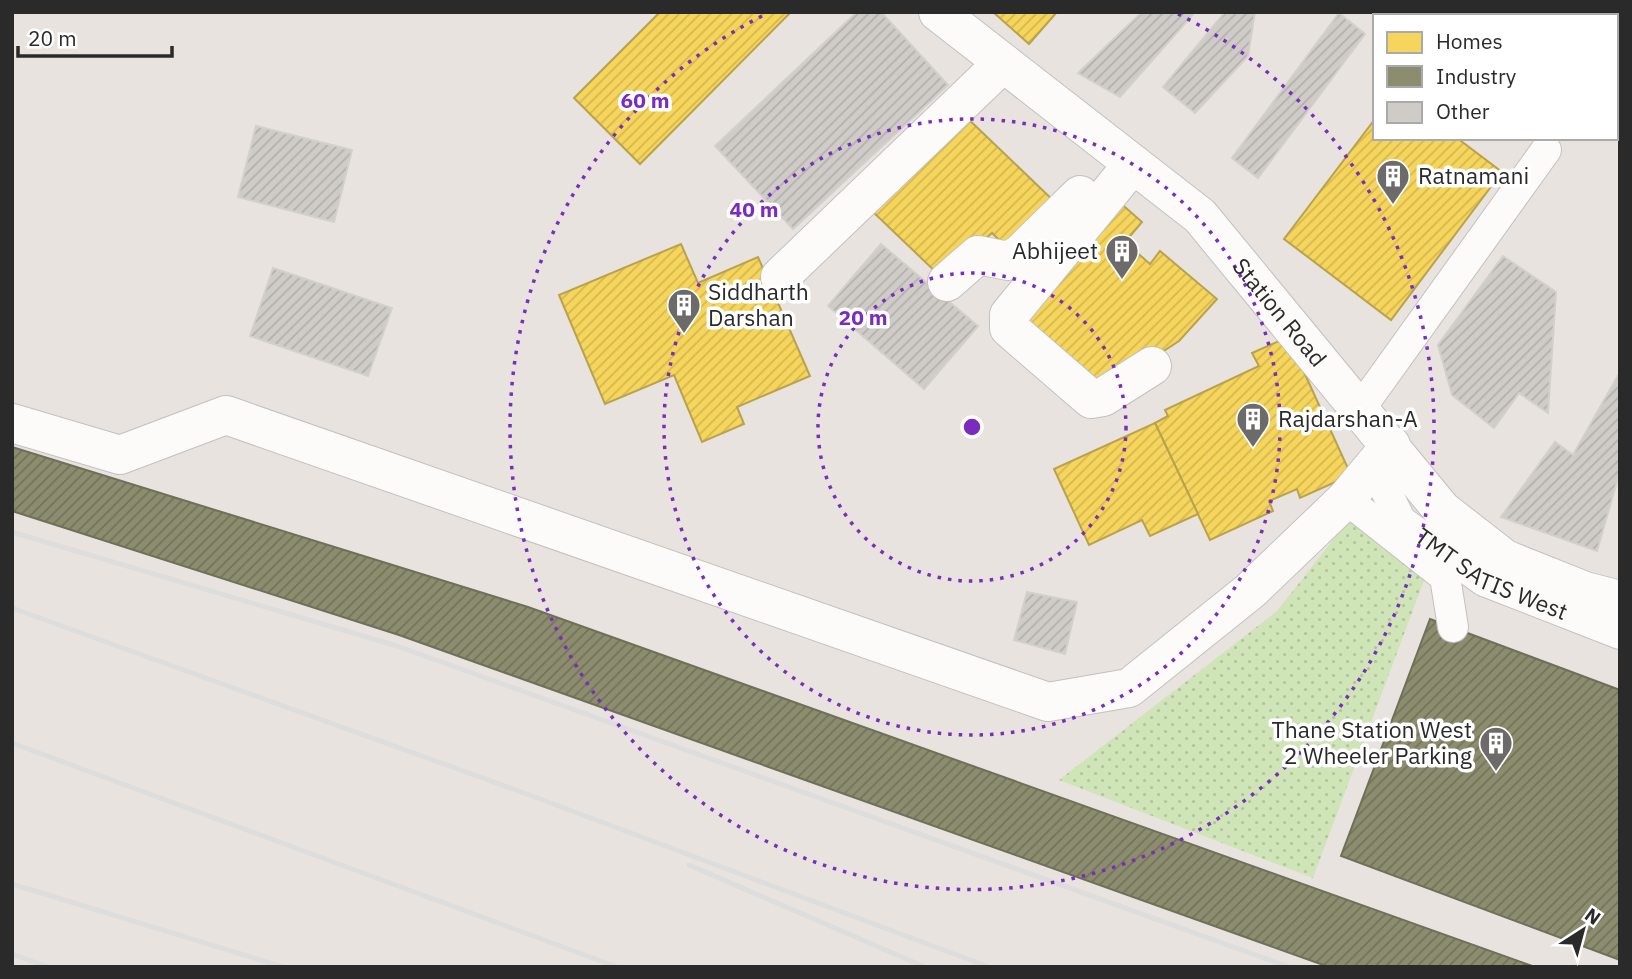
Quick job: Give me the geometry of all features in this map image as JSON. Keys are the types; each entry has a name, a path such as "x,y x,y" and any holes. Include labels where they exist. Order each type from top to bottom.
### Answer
{"street":[{"name":"Station Road","path":"938,12 1200,216 1442,510 1504,559 1585,591 1620,600"},
{"path":"780,277 1003,63"},
{"path":"947,282 978,255 1008,261 1020,254 1126,158"},
{"path":"1126,158 1009,315 1009,328 1091,399 1103,397 1152,366"},
{"path":"12,423 120,455 226,415 1048,702 1129,688 1251,591 1346,499 1391,445"}],"lane":[{"path":"1360,409 1546,150"},
{"name":"TMT SATIS West","path":"1391,445 1385,489 1401,521 1484,581 1620,634"},
{"path":"1346,499 1445,577 1452,627"}],"green space":[{"path":"1352,516 1426,575 1313,878 1059,780 1277,611"}],"building: Homes":[{"path":"660,12 791,12 640,164 574,98"},
{"path":"993,12 1057,12 1029,44"},
{"path":"963,114 1057,204 1011,252 992,233 942,278 871,210"},
{"name":"Ratnamani","path":"1373,122 1373,140 1460,140 1502,172 1391,320 1284,239"},
{"name":"Abhijeet","path":"1117,200 1142,222 1125,242 1150,264 1160,251 1217,299 1179,341 1096,395 1016,320"},
{"name":"Siddharth Darshan","path":"681,244 698,283 758,257 810,376 737,407 744,424 702,442 674,375 605,404 559,295"},
{"name":"Rajdarshan-A","path":"1288,337 1351,475 1300,498 1297,489 1269,501 1273,511 1210,540 1155,423 1168,416 1165,410 1259,366 1252,353"},
{"path":"1155,423 1198,514 1150,536 1142,520 1089,545 1054,469"}],"building: Industry":[{"path":"12,447 528,607 1535,967 1329,967 399,635 12,511"},
{"name":"Thane Station West 2 Wheeler Parking","path":"1430,619 1620,690 1620,960 1341,856"}],"building: Other":[{"path":"857,12 881,12 948,85 793,229 715,146"},
{"path":"1142,12 1195,12 1120,97 1078,73"},
{"path":"1225,12 1255,12 1248,56 1195,113 1163,87"},
{"path":"1339,13 1365,34 1258,178 1232,158"},
{"path":"256,126 352,150 334,222 238,197"},
{"path":"881,244 978,326 924,389 828,306"},
{"path":"1503,256 1556,292 1548,413 1519,393 1494,428 1452,395 1438,345"},
{"path":"273,268 392,308 368,376 250,336"},
{"path":"1620,372 1620,471 1597,551 1501,517 1555,442 1573,455"},
{"path":"1027,592 1077,602 1065,654 1014,640"}],"railway":[{"path":"12,532 397,646 1289,967"},
{"path":"12,608 516,790 989,967"},
{"path":"12,743 617,967"},
{"path":"689,865 925,967"},
{"path":"12,884 283,967"},
{"path":"12,954 48,967"}],"place":[{"name":"Ratnamani","path":"1393,206"},
{"name":"Abhijeet","path":"1122,281"},
{"name":"Siddharth Darshan","path":"684,335"},
{"name":"Rajdarshan-A","path":"1253,449"},
{"name":"Thane Station West 2 Wheeler Parking","path":"1496,773"}]}
